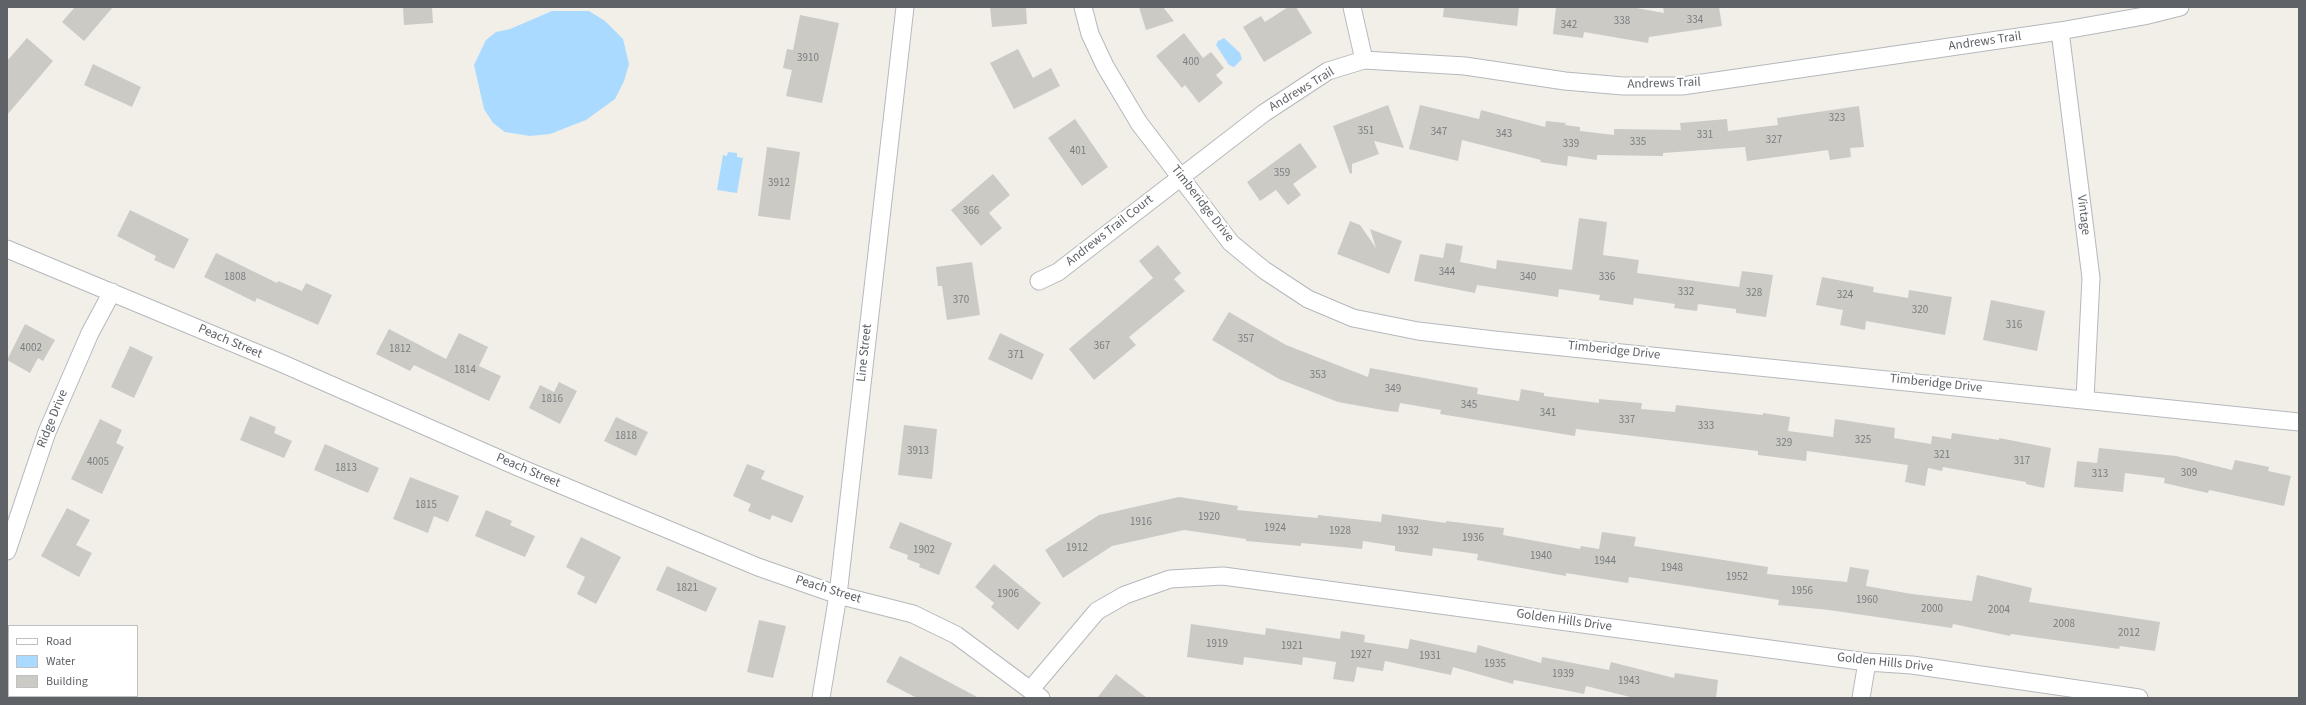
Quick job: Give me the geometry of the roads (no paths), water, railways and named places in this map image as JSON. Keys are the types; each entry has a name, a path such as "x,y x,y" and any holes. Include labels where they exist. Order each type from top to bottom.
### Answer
{"street":[{"name":"Line Street","path":"820,698 838,595 889,133 905,7"},
{"name":"Timberidge Drive","path":"1083,7 1090,34 1105,66 1139,123 1231,243 1264,270 1308,299 1365,322 1418,332 2299,422"},
{"path":"1352,7 1364,60"},
{"name":"Andrews Trail","path":"1179,176 1264,113 1328,71 1364,60 1465,66 1565,81 1623,86 1682,86 2060,31 2144,16 2180,7"},
{"name":"Vintage","path":"2060,31 2091,278 2085,399"},
{"name":"Andrews Trail Court","path":"1039,281 1058,272 1179,176"},
{"name":"Peach Street","path":"7,249 301,371 572,490 758,567 838,595 913,614 950,632 1036,694"},
{"name":"Ridge Drive","path":"7,551 47,432 90,333 112,292"},
{"name":"Golden Hills Drive","path":"1036,694 1096,611 1125,594 1170,579 1200,576 1223,576 1317,587 1867,662 1920,666 2139,698"},
{"path":"1861,698 1867,662"}],"water":[{"path":"552,11 589,11 605,21 623,39 629,64 624,81 615,99 586,120 550,134 530,136 505,132 493,123 484,109 474,65 486,40 496,32 510,29"},
{"path":"1224,38 1240,53 1242,59 1234,67 1229,65 1216,45 1218,41"},
{"path":"728,152 737,153 737,157 743,158 737,193 717,190 723,155 727,156"}]}
